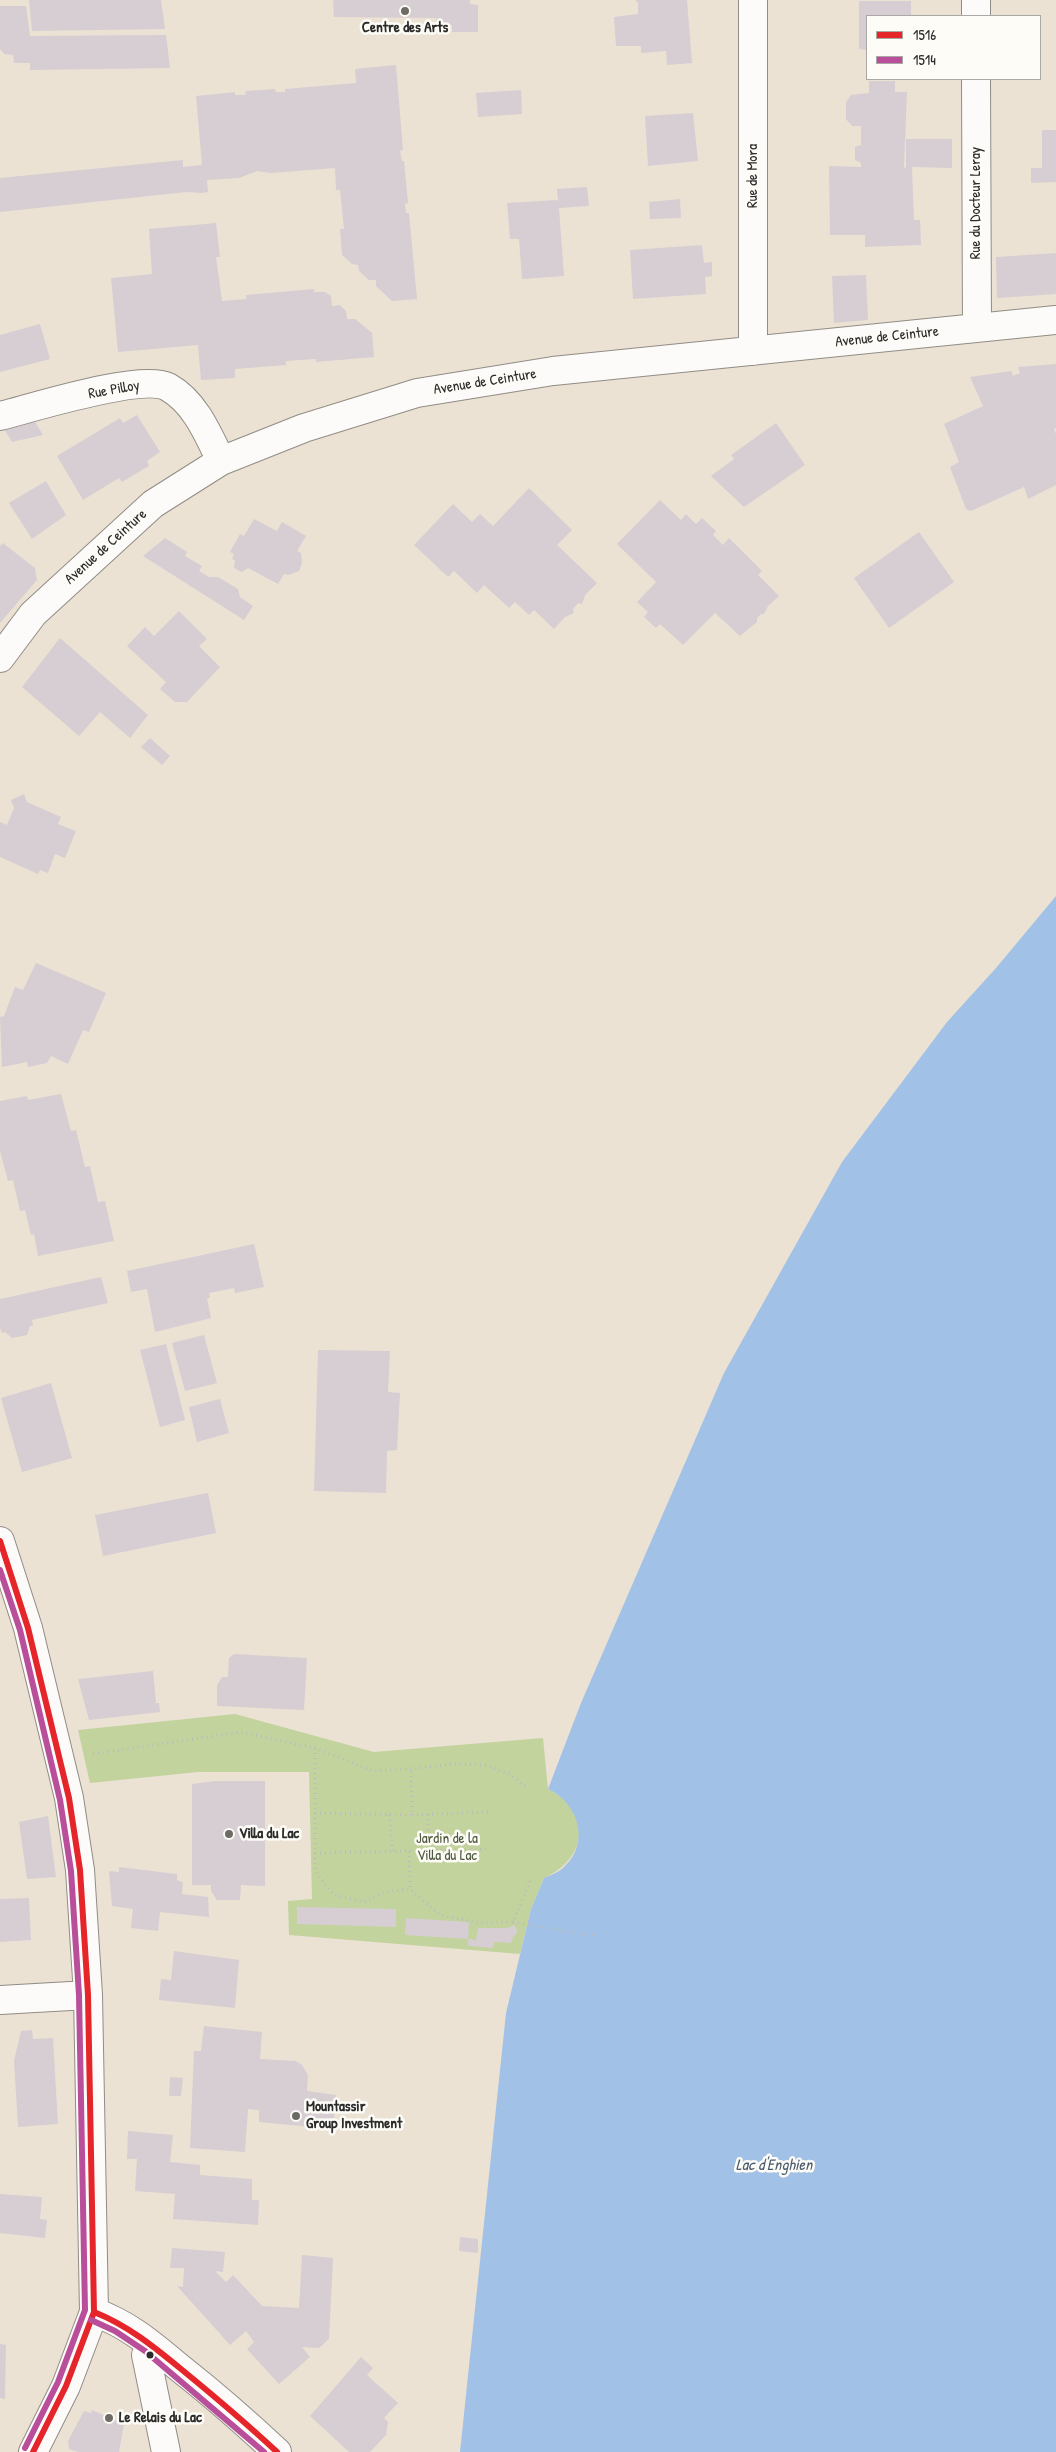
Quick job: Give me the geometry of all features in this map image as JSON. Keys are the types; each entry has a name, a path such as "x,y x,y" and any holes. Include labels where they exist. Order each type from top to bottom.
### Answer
{"street":[{"name":"Rue de Mora","path":"752,351 753,0"},
{"path":"976,0 976,15"},
{"name":"Rue du Docteur Leray","path":"976,80 977,327"},
{"name":"Avenue de Ceinture","path":"0,658 33,614 153,504 221,461 304,428 417,394 553,371 1056,320"},
{"name":"Rue Pilloy","path":"0,416 133,384 154,384 167,387 184,400 199,417 221,461"},
{"path":"0,1541 28,1628 69,1798 80,1870 88,1994 94,2312 66,2386 32,2452"},
{"path":"0,2000 88,1994"},
{"path":"94,2312 118,2321 153,2346 226,2406 277,2452"},
{"path":"153,2346 146,2355 166,2452"}],"path":[{"path":"55,1741 84,1732 91,1755 241,1732 315,1748 373,1771 456,1764 486,1765 509,1774 526,1787"},
{"path":"315,1748 315,1872 334,1894 364,1902 384,1892 410,1889 440,1915 481,1923 513,1922 595,1936"},
{"path":"411,1769 412,1815"},
{"path":"315,1813 412,1815 491,1812"},
{"path":"428,1814 428,1850"},
{"path":"389,1815 393,1852"},
{"path":"315,1853 490,1849"},
{"path":"409,1851 410,1889"},
{"path":"513,1922 531,1879"}],"green space":[{"name":"Jardin de la Villa du Lac","path":"235,1714 374,1752 543,1738 548,1789 563,1798 573,1810 578,1822 579,1835 570,1859 559,1870 544,1878 531,1909 520,1954 289,1935 288,1901 312,1899 309,1772 198,1772 90,1783 78,1730"}],"water":[{"name":"Lac d'Enghien","path":"1056,896 1056,2452 460,2452 506,2013 531,1909 544,1878 562,1869 572,1857 579,1835 573,1813 567,1804 548,1789 581,1703 724,1373 842,1162 947,1022 996,968"}],"building":[{"path":"29,0 161,0 165,29 32,31"},
{"name":"Centre des Arts","path":"333,0 470,0 470,4 478,5 478,32 452,32 452,25 437,25 436,18 334,17"},
{"path":"635,0 687,0 692,63 667,65 666,51 641,53 641,46 616,46 614,17 638,14 638,3"},
{"path":"859,1 911,1 911,15 866,15 866,50 859,49"},
{"path":"0,6 26,6 30,36 166,35 170,68 30,70 30,63 14,63 13,55 4,54 0,49"},
{"path":"396,65 403,150 400,151 402,161 404,161 408,203 405,204 406,213 409,213 417,299 392,301 376,286 376,280 369,280 359,271 358,265 352,264 342,255 340,229 344,229 340,190 336,190 335,168 271,173 257,171 239,178 207,180 208,192 202,193 186,192 0,212 0,178 183,160 183,167 202,165 196,96 235,92 235,95 245,95 246,91 275,89 276,92 285,92 285,89 356,83 355,69"},
{"path":"869,81 895,81 895,92 907,92 904,167 906,168 906,139 952,139 952,168 912,167 914,220 920,220 921,245 865,247 865,235 830,235 829,166 861,167 861,163 855,160 855,147 861,145 861,126 852,126 846,119 846,102 851,95 869,93"},
{"path":"521,90 522,114 478,117 476,93"},
{"path":"693,113 698,161 648,166 645,116"},
{"path":"1042,130 1056,130 1056,182 1031,183 1031,168 1042,168"},
{"path":"587,187 589,206 559,208 564,276 522,279 519,239 510,239 507,203 558,200 557,189"},
{"path":"680,199 681,218 650,219 649,202"},
{"path":"216,223 220,257 216,257 222,301 246,299 246,295 314,289 314,292 325,292 331,296 332,306 340,305 346,311 347,319 355,319 372,333 374,357 316,362 316,359 286,361 286,365 235,369 235,378 201,380 198,345 118,352 111,278 152,274 149,229"},
{"path":"702,245 704,263 712,262 712,276 705,277 706,294 633,299 630,250"},
{"path":"1056,253 1056,294 997,298 996,257"},
{"path":"866,275 868,320 834,323 832,276"},
{"path":"40,324 50,359 0,372 0,335"},
{"path":"1056,364 1056,428 1054,429 1056,434 1056,485 1028,499 1024,487 971,511 966,509 950,467 959,462 944,424 983,406 970,377 1011,371 1013,376 1020,373 1018,367"},
{"path":"137,415 160,452 147,461 149,466 122,482 119,478 83,500 57,456 120,418 123,423"},
{"path":"32,417 43,435 12,442 1,424"},
{"path":"776,423 805,465 744,507 711,476 734,459 731,455"},
{"path":"46,481 66,515 32,539 9,503"},
{"path":"529,488 572,530 557,545 597,583 585,595 582,604 578,603 573,609 574,613 565,617 554,629 534,610 529,615 515,602 509,608 484,585 477,593 454,571 448,577 414,545 453,504 472,522 480,514 493,526"},
{"path":"660,500 681,520 686,514 696,524 702,518 716,531 713,535 723,545 729,538 762,571 758,575 779,596 768,606 764,614 757,618 757,622 740,636 715,613 683,645 660,624 656,628 644,617 648,612 637,602 656,582 617,544"},
{"path":"254,519 277,531 282,522 306,536 297,551 301,553 302,563 299,571 288,575 284,574 278,584 248,568 242,572 234,568 235,560 232,559 234,554 230,552 240,534 244,536"},
{"path":"919,532 954,582 889,628 854,578"},
{"path":"165,538 187,552 185,556 202,566 199,571 209,577 218,577 238,589 240,597 253,606 244,620 143,556"},
{"path":"3,543 35,568 37,580 0,623 0,546"},
{"path":"179,611 207,639 199,646 220,667 187,702 175,702 160,689 166,682 127,646 145,627 154,636"},
{"path":"60,638 148,715 130,738 100,712 79,736 22,687"},
{"path":"150,738 170,756 162,765 141,747"},
{"path":"24,794 27,802 61,817 58,824 76,831 65,858 55,854 48,873 40,870 38,874 0,857 0,822 7,825 14,808 11,800"},
{"path":"36,963 106,993 89,1032 83,1030 68,1064 51,1056 47,1063 28,1067 27,1062 2,1067 0,1017 4,1016 15,987 23,990"},
{"path":"61,1094 71,1131 76,1130 85,1167 90,1166 98,1202 105,1201 114,1241 38,1256 34,1234 31,1235 25,1210 20,1211 13,1180 8,1181 0,1151 0,1101 27,1096 28,1100"},
{"path":"254,1244 264,1287 235,1293 234,1288 209,1293 210,1298 207,1298 211,1318 155,1332 147,1289 131,1292 127,1271"},
{"path":"101,1277 108,1303 32,1320 33,1326 30,1326 27,1335 12,1338 5,1332 2,1333 0,1328 0,1299"},
{"path":"204,1335 217,1383 185,1391 172,1343"},
{"path":"166,1344 185,1420 160,1427 140,1350"},
{"path":"318,1350 390,1351 388,1392 400,1393 397,1450 387,1451 386,1493 314,1491"},
{"path":"51,1383 72,1458 22,1472 1,1398"},
{"path":"220,1399 229,1433 197,1442 189,1407"},
{"path":"208,1493 216,1533 103,1556 95,1515"},
{"path":"234,1654 307,1658 304,1710 217,1706 217,1685 222,1677 228,1677 229,1658"},
{"path":"153,1671 156,1703 159,1703 160,1712 89,1720 78,1679"},
{"name":"Villa du Lac","path":"215,1781 265,1781 265,1886 241,1885 240,1900 217,1900 211,1891 211,1885 192,1885 192,1784"},
{"path":"48,1816 56,1877 27,1879 19,1822"},
{"path":"119,1867 177,1874 177,1880 183,1882 182,1894 208,1897 209,1917 160,1912 158,1931 131,1928 133,1909 112,1906 109,1871 119,1872"},
{"path":"29,1898 31,1940 0,1942 0,1899"},
{"path":"297,1907 396,1909 396,1927 297,1924"},
{"path":"406,1918 469,1922 468,1939 405,1935"},
{"path":"514,1925 518,1932 513,1937 511,1943 494,1942 493,1948 468,1946 468,1939 476,1940 478,1928 507,1928"},
{"path":"174,1951 239,1960 235,2008 159,2000 161,1979 171,1980"},
{"path":"204,2026 262,2032 260,2059 296,2061 302,2065 308,2075 307,2091 336,2095 333,2129 259,2122 259,2110 248,2109 245,2152 190,2148 194,2051 201,2051"},
{"path":"32,2030 33,2039 53,2038 58,2124 18,2127 14,2061 21,2031"},
{"path":"170,2077 183,2078 181,2096 169,2096"},
{"path":"128,2131 173,2135 170,2162 200,2165 200,2175 252,2179 252,2200 259,2200 258,2225 173,2219 175,2194 135,2191 137,2159 127,2159"},
{"path":"0,2194 42,2197 40,2219 47,2220 45,2238 0,2233"},
{"path":"460,2237 478,2239 478,2253 459,2251"},
{"path":"172,2248 225,2252 223,2272 215,2271 226,2282 233,2275 262,2306 299,2308 302,2255 333,2258 329,2339 319,2348 302,2347 310,2357 279,2384 247,2349 254,2342 246,2331 230,2345 177,2286 183,2287 184,2268 170,2268"},
{"path":"0,2344 6,2345 5,2399 0,2398"},
{"path":"361,2357 373,2368 367,2375 398,2403 384,2418 388,2422 386,2435 370,2452 349,2452 310,2416"},
{"path":"92,2410 124,2424 119,2452 78,2452 69,2449 68,2441 84,2411 91,2413"}],"transit line":[{"name":"1516","path":"0,1541 28,1628 69,1798 80,1870 88,1995 94,2312 66,2386 33,2452"},
{"name":"1514","path":"0,1570 20,1630 60,1800 71,1871 79,1995 85,2310 58,2382 25,2448"},
{"name":"1516","path":"94,2312 118,2323 171,2360 277,2452"},
{"name":"1514","path":"91,2320 115,2331 145,2351 264,2452"}],"place":[{"name":"Centre des Arts","path":"405,11"},
{"name":"Villa du Lac","path":"229,1834"},
{"name":"Mountassir Group Investment","path":"296,2116"},
{"name":"Le Relais du Lac","path":"109,2418"}]}
